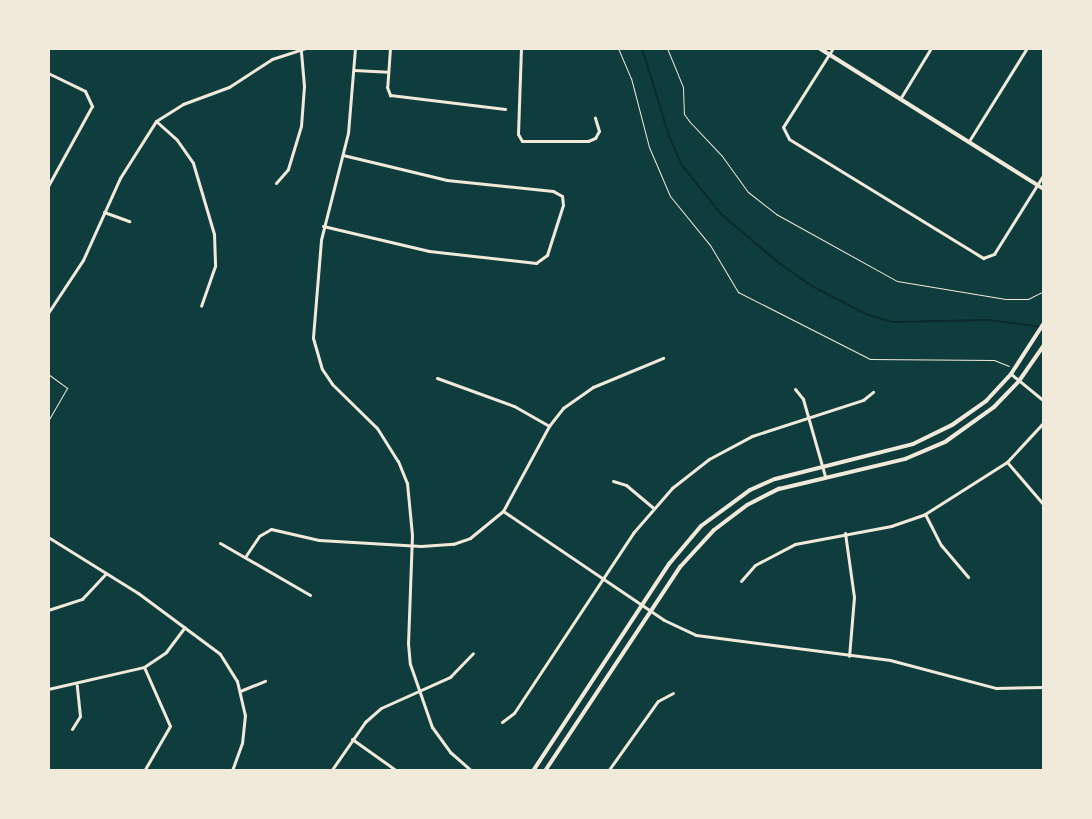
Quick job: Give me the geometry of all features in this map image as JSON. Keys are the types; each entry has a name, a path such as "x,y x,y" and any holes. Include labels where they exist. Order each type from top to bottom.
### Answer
{"main road":[{"path":"819,48 1044,189"},
{"path":"533,771 684,545 722,509 775,479 822,464 885,453 938,433 986,401 1013,372 1044,323"},
{"path":"545,771 690,554 729,517 779,489 905,459 945,442 975,423 1019,381 1044,345"}],"street":[{"path":"48,313 83,260 120,178 156,121 183,104 229,87 272,59 303,48 301,126 288,169 276,183"},
{"path":"355,48 352,106 343,155 323,226 313,323 316,351 332,384 377,428 398,461 412,504 408,643 419,691 440,739 472,771"},
{"path":"390,48 390,95 505,109"},
{"path":"521,48 518,134 522,141 588,141 595,138 599,131 595,118"},
{"path":"833,48 783,127 787,136 983,258 989,258 1044,174"},
{"path":"900,99 931,48"},
{"path":"969,141 1027,48"},
{"path":"354,70 388,72"},
{"path":"48,73 85,91 92,106 48,186"},
{"path":"156,121 177,140 193,163 214,234 215,266 201,306"},
{"path":"323,226 429,251 542,261 563,205 562,196 553,191 447,180 343,155"},
{"path":"104,212 129,221"},
{"path":"245,557 259,536 271,529 319,540 411,546 453,544 470,538 503,511 549,426 582,393 663,358"},
{"path":"1013,372 1019,381 1044,401"},
{"path":"437,378 514,406 549,426"},
{"path":"795,389 803,399 825,476"},
{"path":"502,722 514,713 601,579 653,508 690,473 729,447 863,400 873,392"},
{"path":"741,581 755,565 795,544 891,526 925,514 1007,462 1044,422"},
{"path":"1007,462 1044,505"},
{"path":"613,481 626,485 653,508"},
{"path":"503,511 678,628 711,639 904,663 996,688 1044,687"},
{"path":"925,514 941,545 968,577"},
{"path":"845,533 854,597 848,657"},
{"path":"48,537 186,626 220,654 240,691 245,727 232,771"},
{"path":"220,543 310,595"},
{"path":"48,610 82,599 106,573"},
{"path":"48,689 77,685 144,667 166,652 186,626"},
{"path":"331,771 352,739 381,708 450,677 473,653"},
{"path":"144,667 170,726 144,771"},
{"path":"240,691 265,681"},
{"path":"72,729 80,716 77,685"},
{"path":"608,771 658,701 673,693"},
{"path":"352,739 397,771"}],"path":[{"path":"618,48 631,78 649,147 670,196 710,245 738,292 870,359 994,360 1013,372"},
{"path":"667,48 683,87 684,114 722,156 748,192 776,214 897,281 1006,299 1028,299 1044,291"},
{"path":"48,374 67,388 48,421"}],"waterway":[{"path":"642,48 668,133 681,164 721,214 779,263 812,286 866,314 892,322 988,320 1044,327"}]}
